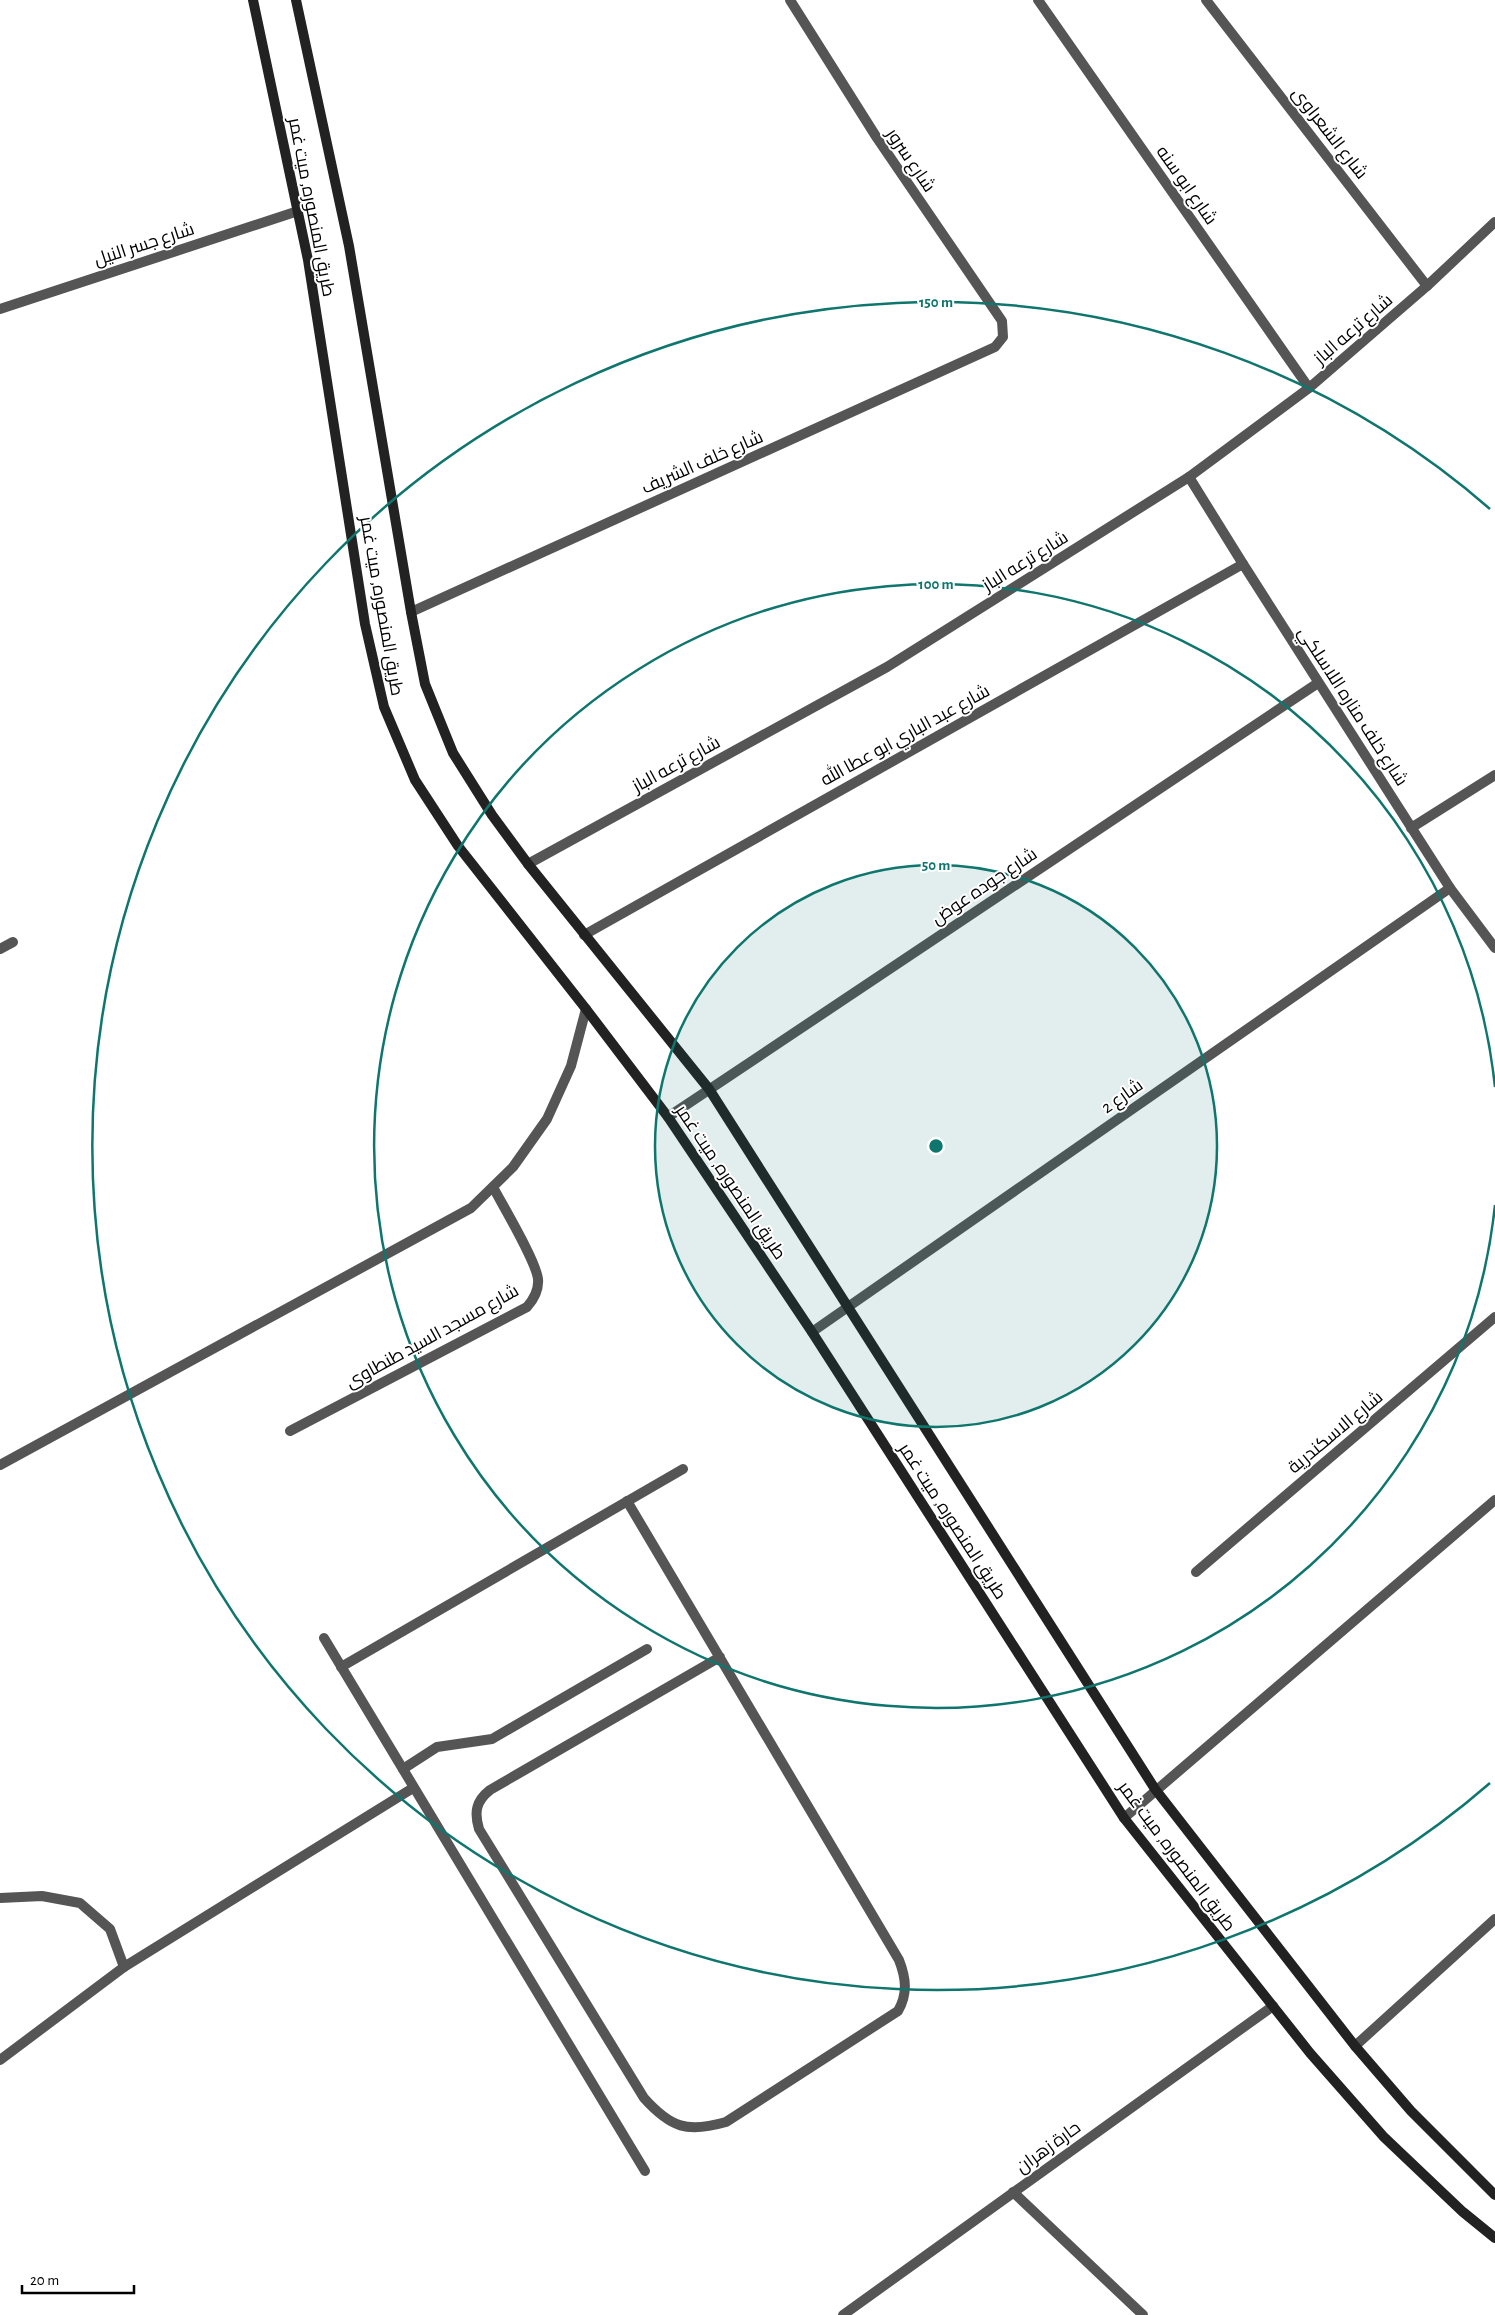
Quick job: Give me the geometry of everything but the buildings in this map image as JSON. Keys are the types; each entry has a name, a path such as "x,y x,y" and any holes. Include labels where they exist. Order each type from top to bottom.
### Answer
{"main road":[{"name":"طريق المنصوره, ميت غمر","path":"253,0 308,260 365,624 384,708 415,780 458,846 501,904 586,1009 668,1117 812,1332 1124,1818 1310,2053 1383,2136 1463,2212 1495,2238"},
{"name":"طريق المنصوره, ميت غمر","path":"296,0 349,246 411,612 426,684 453,752 492,815 528,864 709,1089 1156,1789 1356,2046 1411,2111 1495,2195"}],"street":[{"name":"شارع سرور","path":"790,0 877,138 1002,321 1003,337"},
{"name":"شارع ابو سنه","path":"1038,0 1309,388"},
{"name":"شارع الشعراوى","path":"1206,0 1427,286"},
{"name":"شارع جسر النيل","path":"0,309 298,211"},
{"name":"شارع ترعه الباز","path":"528,864 887,667 1189,478 1309,388 1427,286 1495,222"},
{"name":"شارع خلف الشريف","path":"411,612 995,347 1003,337"},
{"name":"شارع خلف مناره اللاسلكي","path":"1189,478 1450,888 1495,948"},
{"name":"شارع عبد الباري ابو عطا الله","path":"584,935 1243,564"},
{"name":"شارع جوده عوض","path":"668,1117 1318,683"},
{"path":"1412,828 1495,775"},
{"name":"شارع 2","path":"812,1332 1450,888"},
{"path":"0,949 13,942"},
{"path":"0,1465 471,1208 513,1167 547,1119 572,1066 586,1009"},
{"name":"شارع مسجد السيد طنطاوى","path":"290,1431 527,1307 534,1299 538,1279 535,1269 493,1187"},
{"name":"شارع الاسكندرية","path":"1196,1572 1495,1317"},
{"path":"341,1667 683,1469"},
{"path":"1124,1818 1495,1500"},
{"path":"627,1502 720,1656 899,1960 904,1972 904,2000 898,2011 726,2122 704,2129 680,2126 660,2115 644,2098 479,1829 476,1807 481,1797 490,1790 720,1656"},
{"path":"324,1638 645,2171"},
{"path":"403,1769 437,1747 453,1744 471,1744 492,1739 647,1649"},
{"path":"0,2060 124,1967 413,1788"},
{"path":"0,1898 42,1896 80,1903 110,1929 124,1967"},
{"path":"1356,2046 1495,1919"},
{"name":"حارة زهران","path":"843,2315 1273,2006"},
{"path":"1013,2192 1143,2315"}]}
